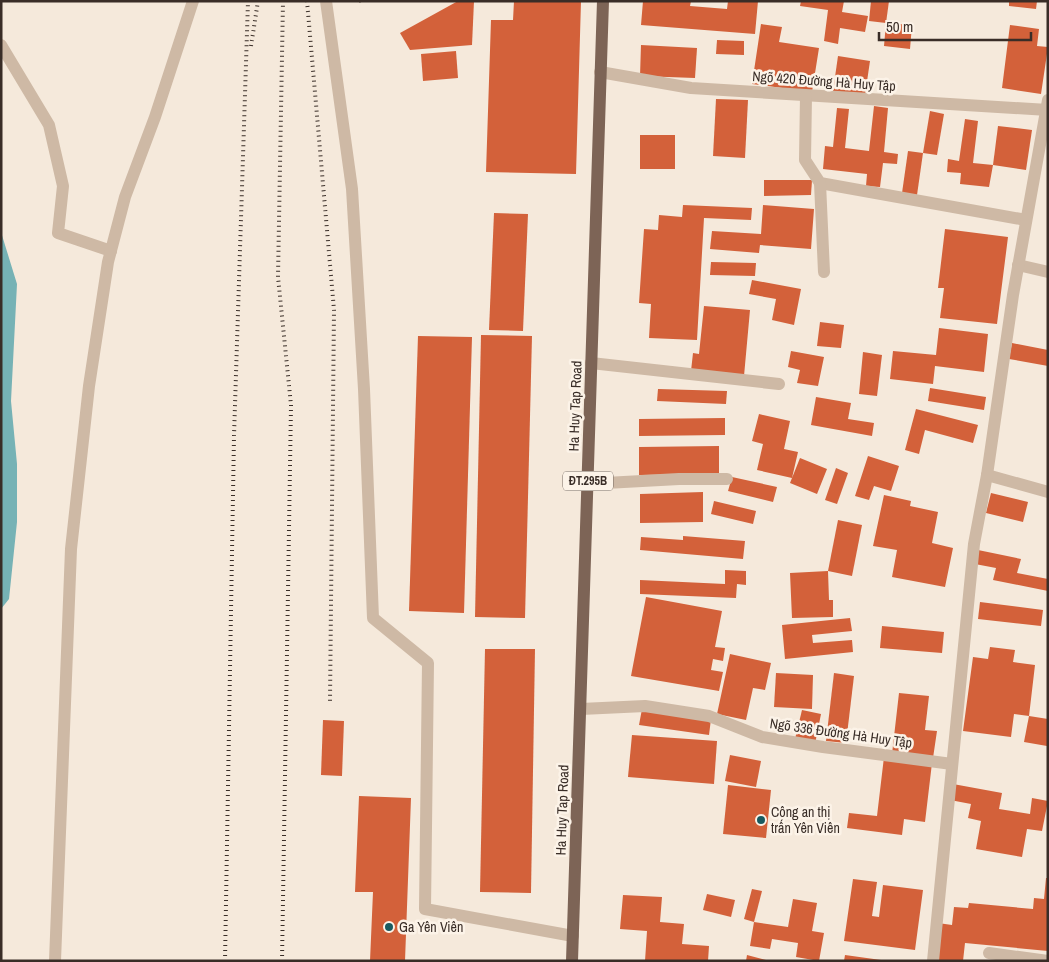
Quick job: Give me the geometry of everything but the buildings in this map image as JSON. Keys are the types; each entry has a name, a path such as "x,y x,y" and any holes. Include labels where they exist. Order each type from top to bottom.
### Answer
{"main road":[{"name":"Ha Huy Tap Road","path":"572,961 603,1"}],"street":[{"path":"55,961 71,549 89,386 108,262 125,198 155,117 193,1"},
{"path":"326,1 352,189 364,399 373,618 428,663 425,908 573,936"},
{"path":"1,45 49,125 63,186 58,233 111,251"},
{"name":"Ngõ 420 Đường Hà Huy Tập","path":"600,72 691,88 806,96 1047,106"},
{"path":"806,96 805,160 820,183 824,272"},
{"path":"933,961 974,544 987,475 1018,265 1047,106"},
{"path":"820,183 1026,220"},
{"path":"1018,265 1048,272"},
{"path":"591,363 779,384"},
{"path":"987,475 1048,492"},
{"path":"588,484 679,479 727,479"},
{"name":"Ngõ 336 Đường Hà Huy Tập","path":"580,709 645,706 708,716 762,737 952,764"},
{"path":"989,953 1048,961"}],"water":[{"path":"1,232 17,284 11,401 17,464 17,522 9,599 1,609"}],"railway":[{"path":"225,961 234,436 248,1"},
{"path":"251,46 258,1"},
{"path":"282,961 291,405 278,277 283,1"},
{"path":"307,1 334,310 330,702"}],"place":[{"name":"Công an thị trấn Yên Viên","path":"761,820"},
{"name":"Ga Yên Viên","path":"389,927"}]}
